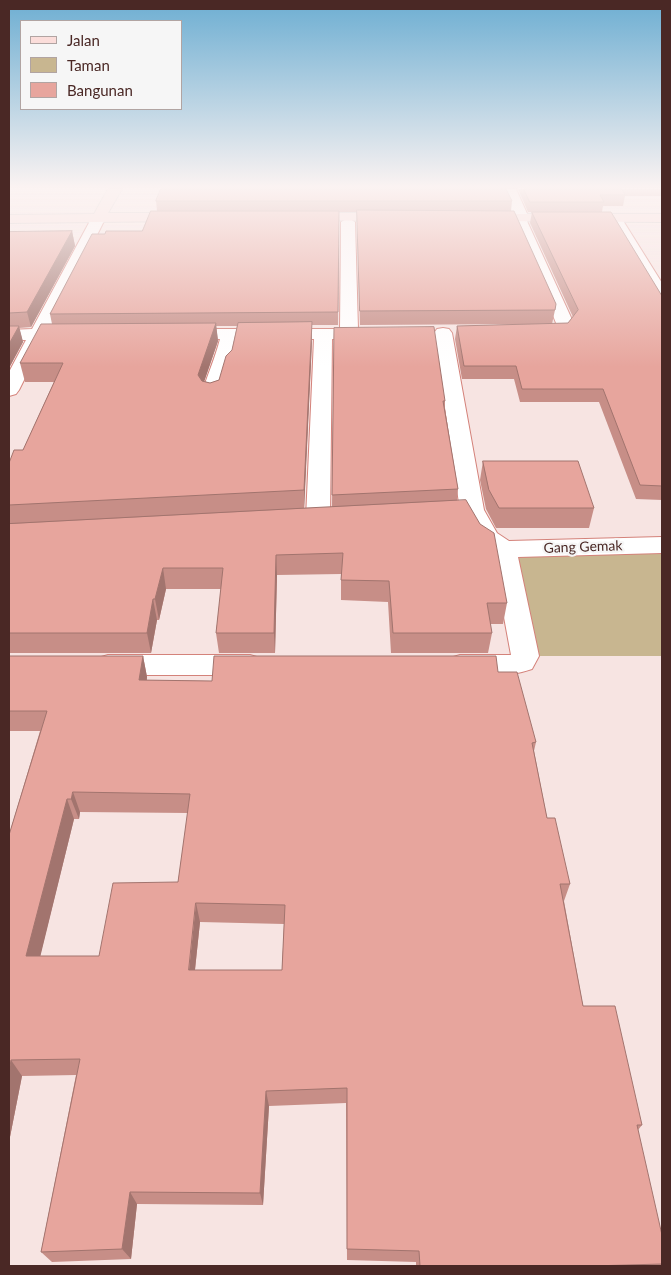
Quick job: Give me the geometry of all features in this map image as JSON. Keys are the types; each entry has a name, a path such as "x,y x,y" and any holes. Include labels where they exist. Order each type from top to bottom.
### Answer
{"street":[{"path":"9,390 82,248"},
{"path":"348,248 349,334"},
{"path":"519,332 558,332 565,324 533,248"},
{"path":"634,248 662,296"},
{"path":"318,518 323,333"},
{"path":"434,665 513,665 522,662 525,656 504,549 488,538 462,511 443,333"},
{"path":"9,335 91,334"},
{"path":"160,334 387,334"},
{"path":"212,394 217,372 222,368 230,334"},
{"name":"Gang Gemak","path":"504,549 662,545"},
{"path":"78,665 276,665"}],"green space":[{"path":"662,553 662,656 535,656 513,565 522,555"}],"building":[{"path":"9,248 62,248 27,312 9,313"},
{"path":"84,248 339,248 338,312 50,314"},
{"path":"358,248 531,248 556,304 555,310 360,311"},
{"path":"549,248 633,248 662,296 662,486 640,485 603,389 522,389 516,366 464,366 457,326 568,323 578,310"},
{"path":"312,322 304,490 9,505 9,463 14,450 23,450 63,363 20,363 41,324 216,323 198,375 202,381 210,383 219,380 226,356 232,350 238,323"},
{"path":"9,326 19,326 9,344"},
{"path":"434,327 445,401 443,401 458,489 332,495 334,328"},
{"path":"483,461 578,461 594,508 499,508 489,490"},
{"path":"466,500 480,524 494,533 507,603 487,603 492,633 393,633 389,581 341,580 343,553 276,555 274,633 216,633 223,568 163,568 155,599 153,599 147,633 9,633 9,524"},
{"path":"9,656 143,656 139,680 212,681 214,656 496,656 498,672 517,672 536,742 532,743 547,818 555,818 570,884 560,884 583,1006 615,1006 642,1125 637,1125 662,1235 662,1264 420,1266 419,1251 347,1249 347,1088 266,1091 260,1193 130,1192 122,1249 41,1252 80,1059 11,1060 9,1073 9,835 47,711 9,711","holes":["73,792 190,794 178,882 113,883 99,956 26,956 67,799 71,799","196,903 285,905 282,970 189,970"]}]}
